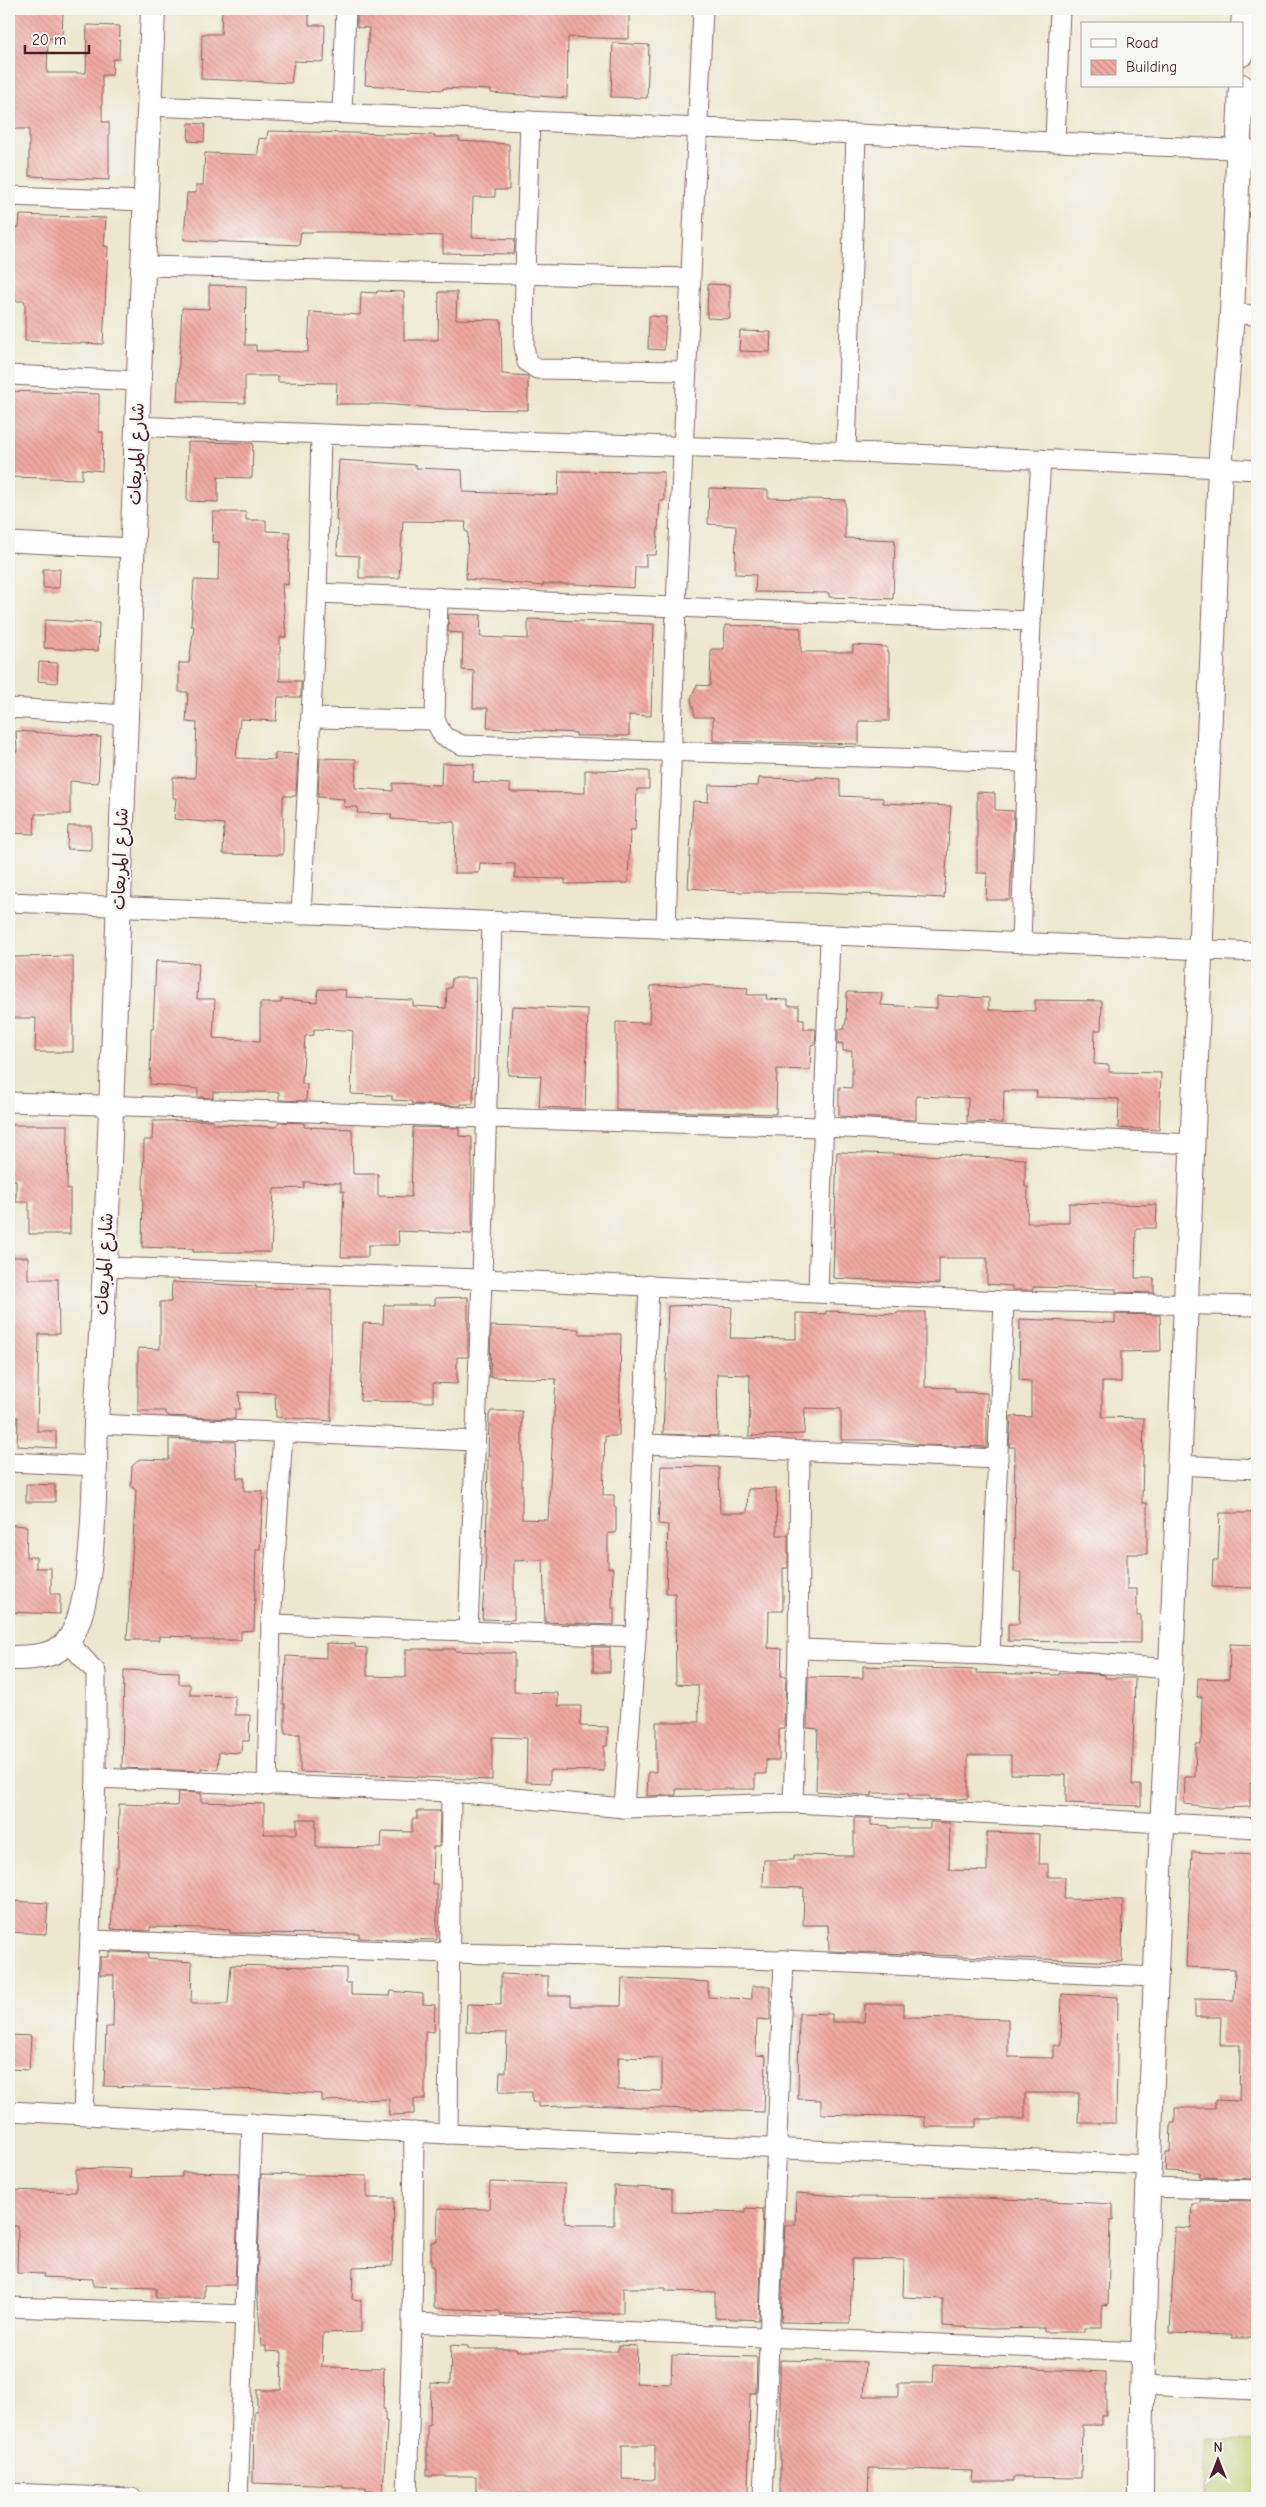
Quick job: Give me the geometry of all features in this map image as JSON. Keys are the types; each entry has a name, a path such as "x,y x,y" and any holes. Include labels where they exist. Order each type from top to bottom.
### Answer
{"street":[{"name":"شارع المربعات","path":"68,1642 81,1617 87,1589 96,1466 96,1424 105,1267 153,9"},
{"path":"342,113 346,9"},
{"path":"666,929 667,841 673,750 676,606 703,9"},
{"path":"1055,142 1060,9"},
{"path":"1243,22 1244,9"},
{"path":"1141,2498 1140,2385 1154,1977 1161,1822 1171,1669 1185,1303 1194,1144 1220,468 1232,314 1248,150 1241,88"},
{"path":"149,106 1248,150"},
{"path":"530,121 524,345 527,362 537,369 687,371"},
{"path":"846,452 856,135"},
{"path":"9,196 146,201"},
{"path":"144,266 690,278"},
{"path":"1232,314 1257,315"},
{"path":"9,375 139,381"},
{"path":"137,426 321,435 1041,459 1257,470"},
{"path":"301,915 318,593 321,435"},
{"path":"1021,943 1031,621 1041,459"},
{"path":"9,542 133,548"},
{"path":"318,593 1031,621"},
{"path":"438,597 435,720 443,736 462,745 1027,762"},
{"path":"9,708 127,715"},
{"path":"312,718 435,720"},
{"path":"9,902 830,937 1257,952"},
{"path":"468,1630 482,1278 492,923"},
{"path":"818,1291 830,937"},
{"path":"9,1102 823,1127 1194,1144"},
{"path":"105,1267 482,1278 1004,1300 1257,1306"},
{"path":"624,1808 636,1637 645,1444 649,1285"},
{"path":"990,1655 1004,1300"},
{"path":"96,1424 475,1440"},
{"path":"267,1786 271,1624 283,1432"},
{"path":"645,1444 998,1459"},
{"path":"793,1803 798,1649 800,1451"},
{"path":"9,1462 96,1466"},
{"path":"1178,1465 1257,1470"},
{"path":"271,1624 636,1637"},
{"path":"9,1658 34,1658 56,1651 68,1642 96,1672 96,1778 84,2114"},
{"path":"798,1649 990,1655 1171,1669"},
{"path":"96,1778 451,1792 624,1808 793,1803 1257,1828"},
{"path":"448,2134 451,1792"},
{"path":"90,1940 449,1953 784,1960 1154,1977"},
{"path":"763,2498 784,1960"},
{"path":"9,2111 252,2122 448,2134 778,2148 1148,2176 1257,2190"},
{"path":"238,2498 252,2122"},
{"path":"407,2498 412,2323 414,2132"},
{"path":"9,2307 245,2316"},
{"path":"412,2323 1142,2352"},
{"path":"1140,2385 1257,2390"},
{"path":"9,2494 132,2498"}],"green space":[{"path":"1205,2439 1257,2441 1257,2498 1203,2498"}],"building":[{"path":"9,9 63,9 62,39 48,38 47,73 86,73 87,25 120,26 119,59 113,59 112,75 102,75 102,122 109,122 109,180 29,176 29,129 9,129"},
{"path":"222,9 309,9 309,25 325,25 324,62 294,61 291,83 201,79 202,34 221,34"},
{"path":"357,9 629,10 629,39 568,37 567,98 491,93 491,90 443,88 443,90 365,85 369,28 357,27"},
{"path":"613,43 649,45 647,98 611,97"},
{"path":"189,123 205,124 204,142 188,141"},
{"path":"268,131 434,135 434,137 459,137 459,141 509,144 509,190 495,190 495,197 473,197 472,237 515,239 514,254 443,253 443,236 350,232 301,232 299,245 184,240 187,193 196,193 196,185 203,185 205,153 258,155 259,138 267,139"},
{"path":"20,215 106,218 104,246 108,247 103,344 25,341 25,301 9,301 9,245 11,245 11,228 19,227"},
{"path":"708,284 730,285 730,319 707,318"},
{"path":"209,285 246,286 245,345 256,345 256,351 308,352 310,312 360,315 361,292 377,293 377,291 404,292 404,340 438,340 439,292 457,292 456,319 501,320 502,374 528,376 528,410 444,409 383,404 336,404 337,383 278,382 278,376 245,376 245,403 177,401 182,308 209,309"},
{"path":"649,316 666,317 664,350 648,349"},
{"path":"740,331 771,332 770,352 739,351"},
{"path":"9,391 99,394 99,432 103,432 102,471 82,469 82,479 9,477"},
{"path":"188,442 253,443 252,478 218,477 218,502 187,501"},
{"path":"339,460 416,465 416,468 462,470 463,492 558,495 559,471 664,472 664,501 660,501 656,555 646,555 646,567 635,567 634,588 573,584 543,584 543,586 466,579 468,532 465,531 466,522 403,521 399,578 359,578 359,556 337,555 338,521 336,521"},
{"path":"709,488 768,490 768,498 845,500 845,538 895,540 893,599 829,597 829,593 755,592 756,575 735,574 736,526 708,524"},
{"path":"213,512 246,512 246,520 266,520 266,531 290,532 288,585 282,584 286,637 280,637 280,681 301,681 301,697 278,697 276,721 240,719 236,758 275,760 275,753 298,754 296,796 283,796 283,855 223,854 224,824 174,819 176,798 173,798 173,777 195,778 197,723 186,722 188,692 179,692 179,663 189,663 194,626 191,626 194,580 218,581 219,542 212,542"},
{"path":"43,569 60,569 59,588 43,588"},
{"path":"449,614 481,615 480,637 528,639 528,619 654,624 651,716 629,715 629,736 576,736 576,733 487,728 488,708 473,708 474,671 462,670 463,633 448,632"},
{"path":"45,620 99,623 98,651 44,648"},
{"path":"725,625 801,628 801,652 853,652 853,645 887,647 887,653 889,653 889,721 859,721 859,744 713,741 713,717 695,717 691,698 697,685 710,686 711,649 724,649"},
{"path":"39,662 58,663 57,683 38,681"},
{"path":"16,731 101,737 98,783 70,781 70,814 35,814 34,834 9,833 9,751 17,752"},
{"path":"320,758 356,759 355,788 393,791 393,783 441,785 442,763 474,764 473,782 510,784 510,792 585,793 585,770 649,771 649,789 637,789 635,830 630,830 628,883 565,884 565,879 515,878 515,864 480,863 479,873 454,873 455,822 391,819 392,814 357,813 358,807 344,807 344,799 318,797"},
{"path":"816,777 840,779 840,796 883,798 883,803 951,806 944,898 818,892 742,892 688,888 693,801 708,802 709,785 758,786 759,778 816,779"},
{"path":"977,792 995,793 995,810 1014,811 1010,900 986,900 987,873 977,873"},
{"path":"68,826 91,826 91,850 67,849"},
{"path":"73,956 73,1052 35,1052 36,1018 11,1018 12,957"},
{"path":"156,961 199,963 197,999 215,999 213,1038 260,1041 260,1003 281,1003 281,999 317,1002 318,989 346,990 345,997 413,1000 413,1006 446,1008 447,988 451,988 452,978 476,978 473,1104 461,1104 461,1106 412,1104 412,1101 392,1100 392,1096 351,1094 353,1031 348,1030 314,1029 314,1035 305,1036 302,1084 307,1084 306,1101 279,1100 279,1092 213,1092 213,1098 198,1097 198,1089 150,1084 151,1029 153,1029"},
{"path":"701,985 748,988 747,995 767,995 766,999 788,1000 788,1006 799,1006 799,1019 804,1019 804,1029 816,1029 815,1044 811,1045 810,1070 777,1069 776,1114 616,1110 616,1022 649,1023 651,986"},
{"path":"847,992 882,993 881,1005 937,1008 937,996 989,998 989,1010 1035,1011 1035,1000 1102,1001 1101,1030 1095,1030 1094,1064 1109,1065 1109,1072 1161,1073 1159,1130 1118,1128 1119,1099 1036,1097 1037,1091 1004,1091 1003,1123 967,1122 968,1098 916,1096 916,1120 839,1116 839,1087 852,1088 852,1051 843,1051 843,1043 838,1044 838,1029 844,1029 846,1021"},
{"path":"512,1006 588,1009 585,1109 539,1107 541,1076 508,1075"},
{"path":"213,1120 213,1124 276,1127 279,1122 304,1123 304,1127 352,1129 353,1174 378,1174 378,1196 411,1197 413,1127 459,1128 459,1136 472,1137 472,1234 398,1231 399,1245 368,1245 368,1257 341,1257 344,1191 341,1191 341,1183 304,1182 304,1188 274,1189 271,1252 193,1252 193,1249 142,1247 144,1140 152,1140 153,1121"},
{"path":"9,1125 68,1125 67,1189 70,1189 70,1234 29,1234 29,1202 16,1202 16,1180 9,1180"},
{"path":"837,1152 1025,1159 1025,1187 1028,1187 1027,1223 1069,1223 1069,1203 1157,1205 1156,1228 1136,1228 1135,1278 1154,1278 1154,1293 1116,1292 1116,1289 1033,1287 1033,1290 1012,1290 1012,1286 987,1284 987,1258 939,1258 939,1284 833,1278"},
{"path":"9,1257 28,1257 28,1279 58,1279 59,1334 39,1334 37,1431 56,1431 56,1448 17,1446 18,1417 9,1417"},
{"path":"172,1282 256,1286 256,1288 331,1289 331,1421 276,1417 275,1393 239,1392 240,1409 235,1409 235,1419 168,1416 165,1411 138,1411 138,1348 160,1349 160,1302 171,1302"},
{"path":"468,1297 468,1357 457,1357 457,1384 433,1383 433,1402 360,1401 363,1323 383,1324 384,1305 435,1305 435,1298"},
{"path":"668,1306 732,1307 730,1338 796,1339 796,1313 825,1314 826,1311 897,1314 898,1312 925,1312 925,1387 955,1388 955,1392 987,1393 987,1447 924,1445 881,1440 841,1440 841,1409 805,1408 804,1434 749,1436 750,1375 717,1374 718,1436 663,1434"},
{"path":"1115,1314 1160,1315 1161,1351 1121,1352 1121,1382 1102,1382 1102,1417 1144,1418 1142,1503 1147,1503 1147,1554 1127,1554 1127,1589 1137,1589 1137,1616 1141,1616 1141,1643 1008,1641 1008,1624 1019,1624 1021,1572 1014,1572 1015,1447 1009,1447 1011,1416 1031,1417 1031,1381 1019,1380 1020,1319 1115,1323"},
{"path":"491,1326 579,1329 579,1334 621,1334 619,1436 605,1436 603,1495 614,1495 614,1507 616,1507 616,1533 608,1533 608,1568 613,1568 612,1608 614,1608 614,1625 545,1622 543,1560 514,1561 514,1620 482,1619 486,1555 489,1415 491,1411 522,1411 522,1519 548,1520 556,1379 490,1377"},
{"path":"169,1439 235,1442 237,1478 244,1478 244,1491 263,1491 260,1549 256,1549 254,1630 241,1631 241,1640 192,1640 192,1637 159,1636 159,1640 127,1640 136,1490 131,1486 132,1466 140,1459 169,1460"},
{"path":"661,1466 719,1467 720,1513 747,1513 748,1489 776,1488 777,1535 788,1535 788,1568 783,1568 783,1611 769,1611 768,1648 782,1649 781,1676 786,1676 784,1728 779,1728 779,1760 766,1760 766,1774 755,1774 755,1789 676,1789 676,1795 647,1796 648,1772 656,1772 656,1722 699,1722 698,1685 676,1684 675,1593 666,1593 668,1525 658,1524"},
{"path":"26,1484 55,1485 55,1502 26,1502"},
{"path":"1220,1513 1254,1513 1253,1539 1257,1540 1257,1588 1212,1587 1213,1560 1218,1560"},
{"path":"9,1525 27,1526 26,1557 36,1557 36,1568 51,1568 51,1594 60,1594 60,1614 10,1612"},
{"path":"326,1643 355,1644 355,1647 367,1648 367,1676 406,1677 406,1649 455,1649 455,1651 481,1653 514,1653 514,1692 558,1693 558,1706 581,1706 580,1726 608,1727 607,1746 604,1746 604,1771 550,1770 550,1783 526,1782 527,1738 492,1737 492,1780 300,1772 300,1734 285,1734 285,1704 283,1704 286,1656 326,1658"},
{"path":"1230,1644 1257,1645 1257,1783 1250,1783 1250,1807 1218,1808 1184,1804 1185,1777 1195,1777 1196,1744 1201,1744 1202,1697 1197,1697 1198,1678 1229,1679"},
{"path":"593,1647 610,1647 610,1672 593,1672"},
{"path":"863,1666 977,1670 977,1673 1059,1675 1059,1673 1081,1673 1105,1675 1105,1678 1135,1678 1132,1785 1141,1785 1141,1806 1066,1803 1066,1775 1011,1774 1011,1755 968,1755 968,1798 950,1800 929,1799 929,1796 908,1796 908,1793 872,1793 872,1796 816,1791 818,1729 807,1728 808,1677 863,1678"},
{"path":"124,1670 179,1672 179,1684 190,1684 190,1695 235,1696 235,1715 250,1715 249,1741 242,1741 241,1753 219,1752 218,1769 201,1768 201,1771 122,1768"},
{"path":"178,1792 201,1793 201,1802 264,1804 264,1834 297,1834 297,1819 316,1819 316,1847 381,1848 382,1831 412,1832 412,1819 417,1819 417,1811 440,1811 439,1847 433,1847 432,1884 437,1884 437,1940 359,1938 359,1934 230,1933 230,1930 206,1928 150,1927 150,1931 111,1929 115,1867 118,1867 119,1804 177,1806"},
{"path":"854,1818 871,1818 871,1825 889,1826 889,1828 930,1828 930,1822 950,1823 949,1870 987,1871 987,1832 1040,1834 1039,1864 1048,1864 1048,1877 1065,1877 1064,1899 1123,1900 1122,1962 829,1951 828,1925 803,1925 804,1888 763,1887 764,1860 794,1860 794,1855 854,1856"},
{"path":"1192,1852 1257,1855 1257,2135 1254,2135 1253,2179 1200,2177 1200,2172 1165,2171 1166,2152 1170,2152 1171,2123 1175,2123 1175,2108 1215,2108 1215,2100 1239,2101 1240,2045 1220,2045 1221,2017 1195,2017 1195,1999 1234,2000 1235,1969 1186,1967"},
{"path":"9,1901 48,1903 46,1934 9,1932"},
{"path":"109,1952 148,1953 148,1959 192,1962 191,2004 228,2004 231,1965 346,1968 346,1983 351,1983 351,1995 390,1996 391,1991 423,1994 423,2004 435,2005 434,2032 425,2031 425,2099 414,2099 414,2114 389,2115 389,2099 322,2101 322,2094 269,2090 104,2086 106,2027 113,2027 114,1975 100,1975 100,1957 109,1957"},
{"path":"501,1974 548,1976 548,1996 571,1996 571,2006 621,2006 622,1978 708,1982 708,1997 752,1999 752,1986 770,1986 770,2020 757,2019 756,2055 766,2056 764,2112 586,2105 538,2107 538,2102 532,2102 532,2092 499,2092 500,2072 506,2072 507,2033 466,2032 467,2004 501,2005","holes":["618,2057 662,2058 662,2091 618,2090"]},
{"path":"1062,1994 1118,1997 1116,2123 1078,2123 1079,2093 1025,2093 1025,2119 976,2119 976,2127 925,2127 925,2117 821,2114 821,2100 798,2099 799,2013 832,2014 832,2022 864,2022 865,2004 904,2004 904,2017 1008,2019 1008,2057 1054,2058 1054,2045 1061,2045"},
{"path":"9,2035 31,2036 29,2070 9,2069"},
{"path":"76,2169 131,2169 130,2178 182,2177 182,2172 239,2173 235,2285 204,2285 204,2298 156,2298 156,2288 93,2286 93,2279 43,2277 44,2274 17,2273 18,2226 9,2226 9,2190 76,2192"},
{"path":"261,2174 367,2176 367,2198 394,2198 392,2266 353,2267 352,2299 361,2300 361,2332 323,2333 322,2367 384,2368 383,2409 385,2409 385,2421 387,2421 383,2492 365,2491 365,2488 343,2488 343,2486 253,2483 254,2411 257,2411 257,2390 281,2390 282,2352 266,2351 266,2346 261,2346 257,2286"},
{"path":"490,2182 565,2184 565,2223 575,2225 614,2225 614,2186 672,2189 672,2212 746,2212 746,2208 763,2209 759,2320 715,2318 715,2292 666,2291 666,2288 623,2288 623,2313 500,2314 500,2311 434,2308 434,2266 431,2266 431,2242 437,2242 438,2208 489,2209"},
{"path":"796,2193 854,2197 982,2198 1113,2204 1113,2221 1110,2220 1108,2306 1102,2305 1102,2328 1084,2328 1084,2332 1044,2332 1044,2328 992,2329 943,2326 943,2299 903,2297 904,2260 852,2259 850,2323 781,2322 785,2225 795,2225"},
{"path":"1200,2200 1253,2201 1253,2207 1257,2207 1255,2338 1232,2338 1232,2335 1170,2333 1175,2227 1191,2228 1192,2204 1200,2204"},
{"path":"451,2345 468,2346 468,2349 516,2349 516,2351 618,2351 618,2345 637,2346 636,2383 671,2384 672,2355 757,2357 756,2393 750,2393 748,2498 556,2498 556,2495 476,2492 476,2476 427,2476 427,2425 430,2425 431,2383 450,2384","holes":["622,2445 655,2445 655,2480 622,2479"]},
{"path":"780,2360 866,2362 864,2396 898,2396 898,2383 933,2383 934,2365 1106,2372 1106,2416 1102,2416 1102,2425 1082,2425 1081,2478 1013,2477 1013,2481 972,2481 973,2471 869,2468 868,2498 780,2498"}]}
